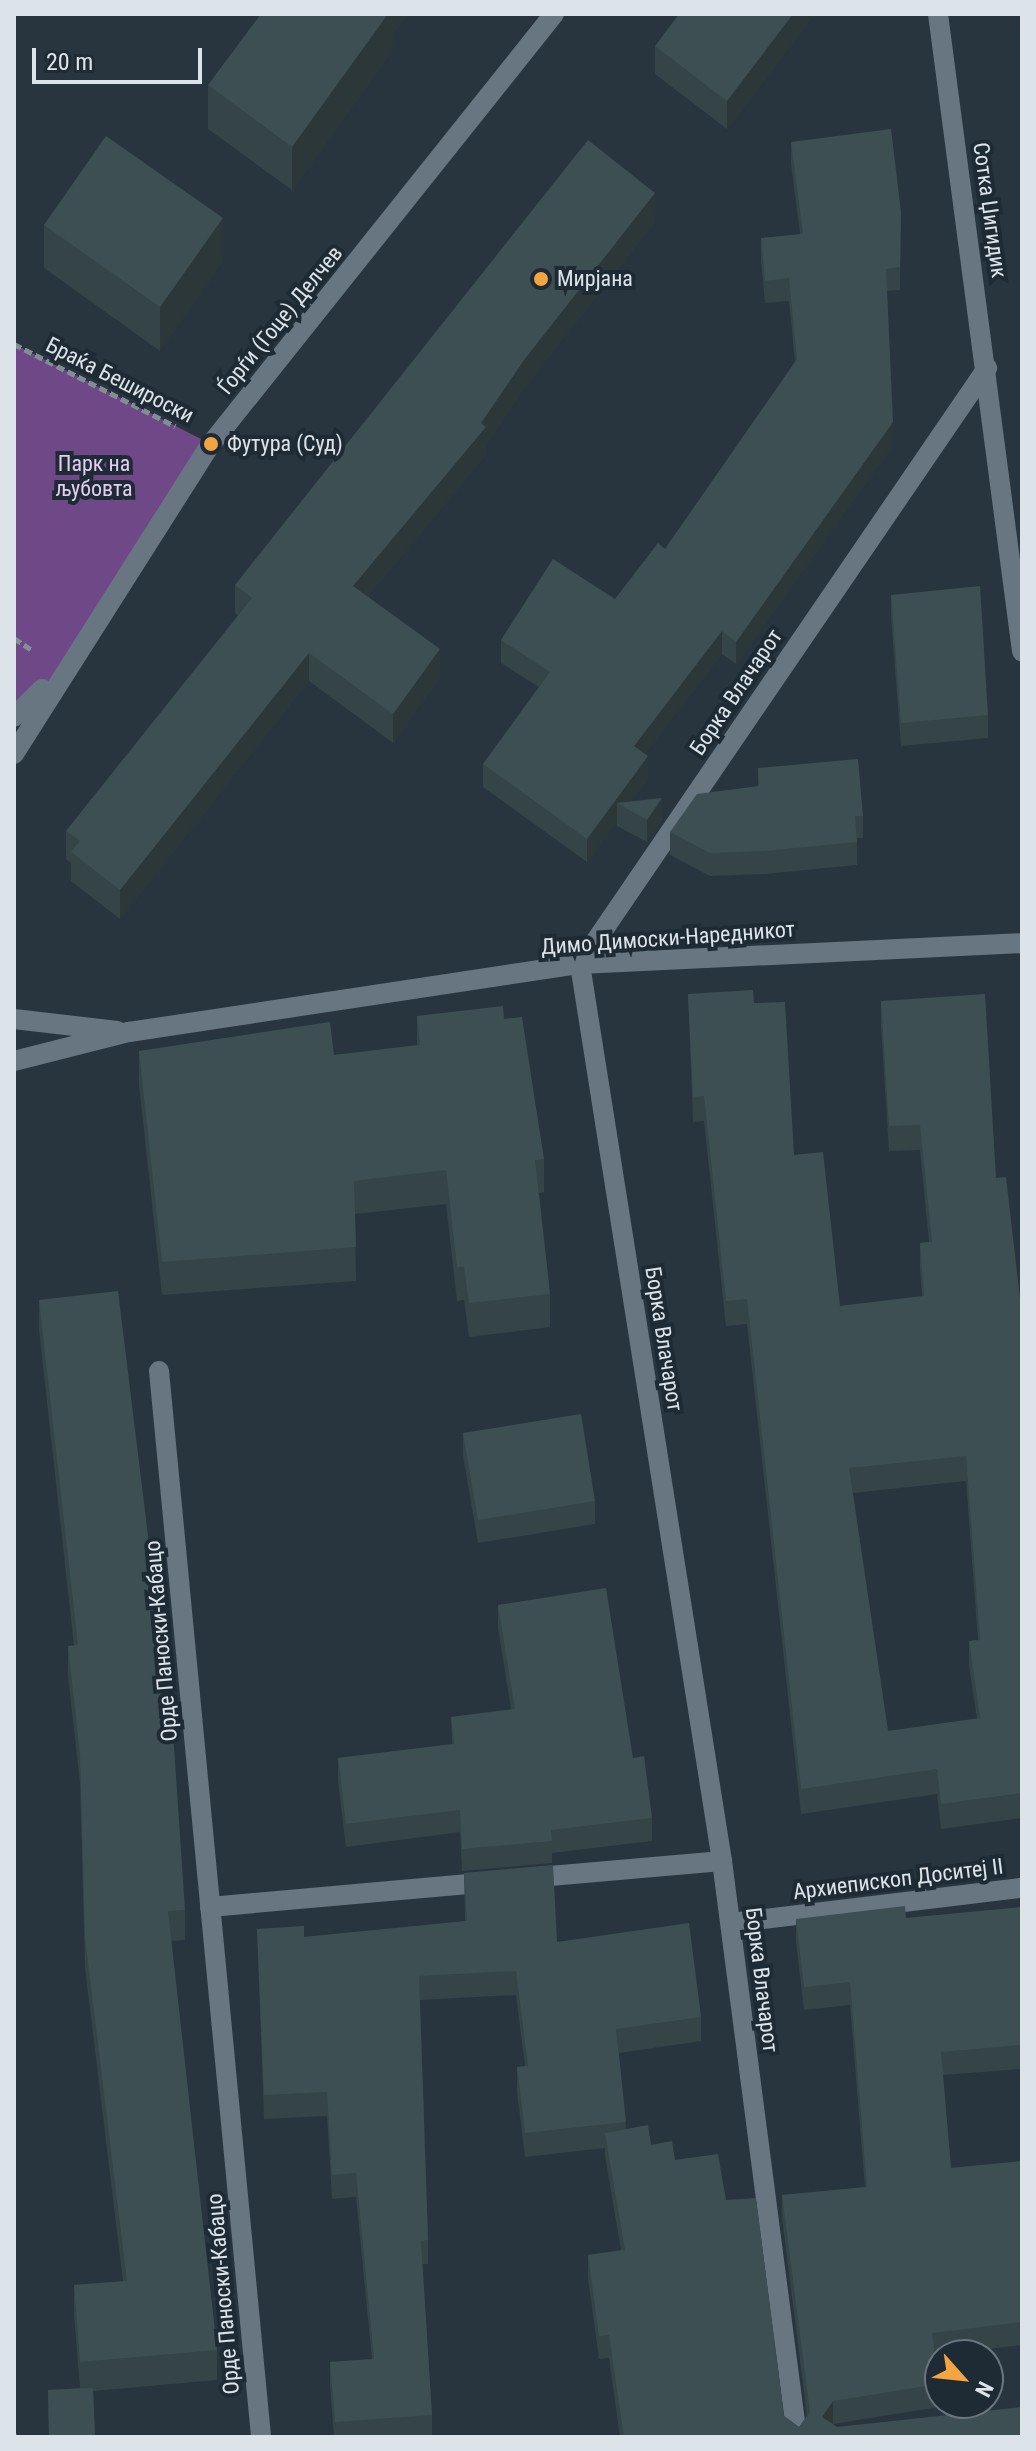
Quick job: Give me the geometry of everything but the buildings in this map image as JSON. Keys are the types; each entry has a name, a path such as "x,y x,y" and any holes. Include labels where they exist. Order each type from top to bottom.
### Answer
{"street":[{"name":"Ѓорѓи (Гоце) Делчев","path":"14,754 62,669 211,444 554,14"},
{"name":"Сотка Џигидик","path":"938,14 1022,651"},
{"name":"Борка Влачарот","path":"797,2437 722,1861 580,964 987,368"},
{"name":"Ѓорѓи (Гоце) Делчев","path":"14,717 62,669"},
{"name":"Димо Димоски-Наредникот","path":"14,1061 129,1032 580,964 1022,943"},
{"name":"Димо Димоски-Наредникот","path":"14,1019 129,1032"},
{"name":"Орде Паноски-Кабацо","path":"159,1371 261,2437"},
{"path":"210,1907 722,1861"},
{"name":"Архиепископ Доситеј II","path":"731,1923 1022,1888"}],"path":[{"name":"Браќа Бешироски","path":"14,344 211,444"}],"green space":[{"name":"Парк на љубовта","path":"14,344 211,444 62,669 14,717"}],"place":[{"name":"Мирјана","path":"541,279"},
{"name":"Футура (Суд)","path":"211,444"}]}
